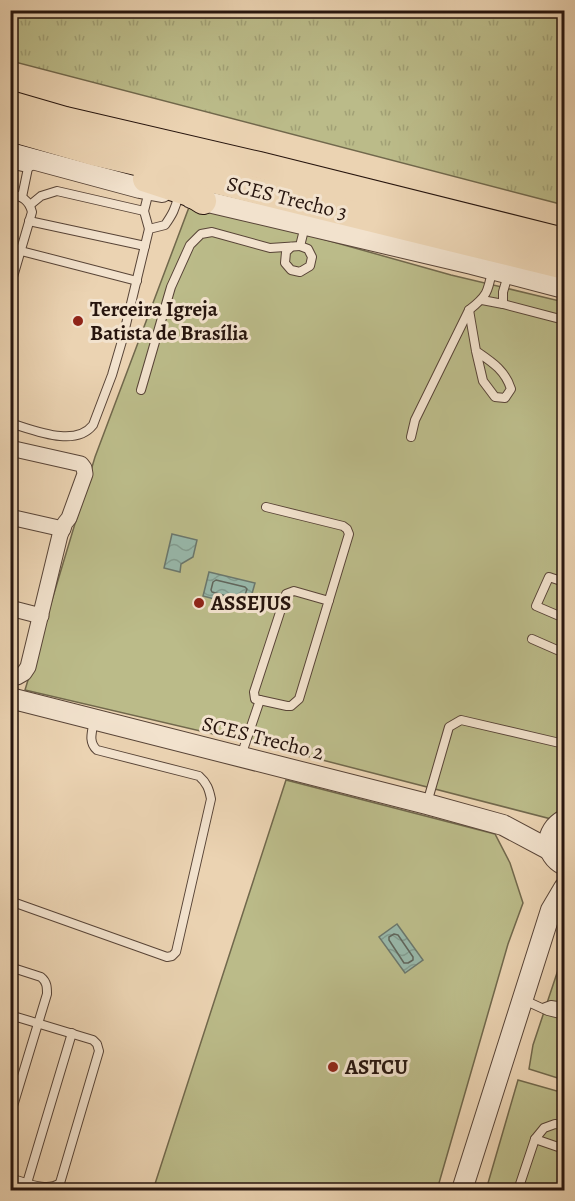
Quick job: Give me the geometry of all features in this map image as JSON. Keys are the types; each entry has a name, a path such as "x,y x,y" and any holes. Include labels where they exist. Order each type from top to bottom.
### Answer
{"highway":[{"name":"SCES Trecho 3","path":"10,104 65,120 259,165 564,241"},
{"name":"SCES Trecho 3","path":"10,128 93,152 564,266"},
{"path":"93,152 116,168 192,194 203,201"}],"street":[{"path":"11,161 203,201 564,288"},
{"path":"10,448 81,464 85,474 63,529 28,667 17,677 10,675"},
{"path":"10,518 63,529"},
{"path":"10,608 41,616"},
{"name":"SCES Trecho 2","path":"10,698 503,825 527,826 561,822"},
{"path":"551,910 555,856 549,843 550,835 561,822"},
{"name":"SCES Trecho 2","path":"503,825 555,856"},
{"path":"462,1191 551,910 564,888"}],"lane":[{"path":"10,180 11,161"},
{"path":"22,197 35,165"},
{"path":"10,423 64,436 82,434 89,430 97,416 112,375 145,246 149,229 144,211 150,190"},
{"path":"30,205 41,196 57,191 144,211"},
{"path":"10,194 22,197 30,205 32,212 17,255 10,287"},
{"path":"149,229 165,225 177,205 178,196"},
{"path":"29,221 145,246"},
{"path":"300,246 305,225"},
{"path":"141,390 171,287 190,245 201,234 213,232 270,248 291,246 300,246 308,249 312,257 310,266 300,272 291,270 285,262 286,252 291,246"},
{"path":"17,255 136,281"},
{"path":"411,437 415,420 469,310 482,300 500,271"},
{"path":"500,271 503,304"},
{"path":"482,300 564,320"},
{"path":"469,310 476,351 483,381 495,397 505,398 511,389 507,377 476,351"},
{"path":"266,507 343,526 349,534 329,601 299,699 291,706 287,706 255,699 254,692 286,594 294,591 329,601"},
{"path":"564,582 549,577 536,606 564,618"},
{"path":"532,639 564,653"},
{"path":"241,758 260,700"},
{"path":"10,901 167,957 176,952 211,799 209,789 200,776 97,750 91,741 94,720"},
{"path":"426,804 449,727 461,720 564,744"},
{"path":"10,967 34,974 45,981 47,994 10,1116"},
{"path":"523,999 548,1011 564,1015"},
{"path":"543,1008 551,1005 564,1007"},
{"path":"10,1015 93,1040 99,1051 60,1183 48,1188 10,1178"},
{"path":"27,1183 72,1033"},
{"path":"518,1191 535,1138 544,1128 555,1124 564,1125"},
{"path":"535,1138 564,1149"},
{"path":"325,1191 330,1189 339,1191"}],"green space":[{"path":"10,11 564,11 564,205 11,61"},
{"path":"191,202 451,275 564,302 564,803 559,821 299,754 25,690 95,457"},
{"name":"ASTCU","path":"286,780 495,834 510,863 523,903 508,944 437,1190 153,1190"},
{"path":"564,952 564,1080 529,1069 533,1045"},
{"path":"518,1080 564,1093 564,1190 486,1190"}],"water":[{"path":"172,534 197,540 193,557 181,564 180,572 164,568"},
{"path":"209,572 255,583 248,608 203,596"},
{"path":"397,924 423,960 405,973 379,937"}],"place":[{"name":"Terceira Igreja Batista de Brasília","path":"78,321"},
{"name":"ASSEJUS","path":"199,603"},
{"name":"ASTCU","path":"333,1067"}]}
